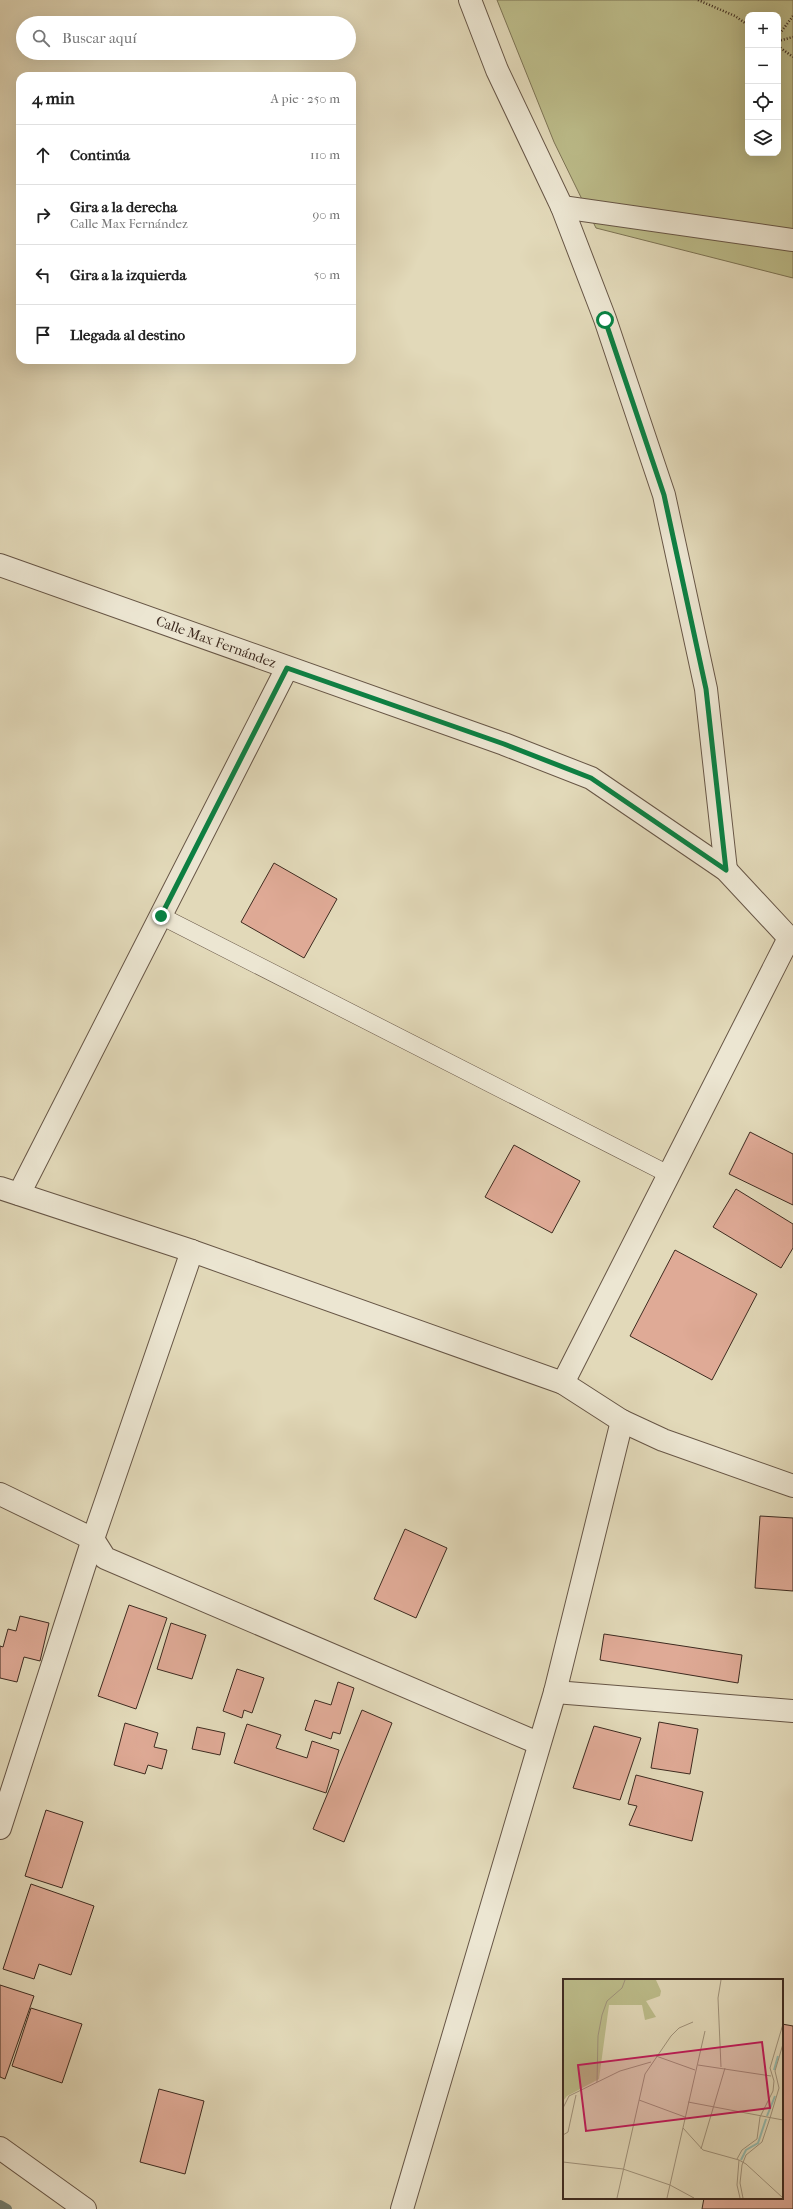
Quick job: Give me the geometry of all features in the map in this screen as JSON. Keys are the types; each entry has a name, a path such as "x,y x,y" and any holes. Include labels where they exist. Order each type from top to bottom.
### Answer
{"street":[{"path":"470,0 497,70 562,207 605,320 664,495 706,689 726,870"},
{"path":"562,207 793,240"},
{"name":"Calle Max Fernández","path":"0,566 504,744 591,778 726,870 791,940"},
{"path":"287,668 161,916 10,1191 192,1251 563,1383 622,1421 663,1440 793,1486"},
{"path":"563,1383 668,1174 791,940"},
{"path":"0,1828 94,1539 192,1251"},
{"path":"402,2209 554,1692 622,1421"},
{"path":"0,1494 94,1539 105,1558 538,1743"},
{"path":"554,1692 793,1711"},
{"path":"0,2148 85,2209"}],"lane":[{"path":"161,916 668,1174"}],"path":[{"path":"698,0 735,16 745,23"},
{"path":"781,32 793,16"},
{"path":"781,40 793,37"},
{"path":"781,48 793,57"}],"green space":[{"path":"497,0 793,0 793,278 596,228 554,142"}],"building":[{"path":"274,863 337,899 304,958 241,922"},
{"path":"750,1132 793,1154 793,1205 729,1174"},
{"path":"514,1145 580,1181 552,1233 485,1197"},
{"path":"736,1189 793,1224 793,1248 781,1268 713,1227"},
{"path":"675,1250 757,1294 712,1380 630,1336"},
{"path":"760,1516 793,1518 793,1591 755,1588"},
{"path":"405,1529 447,1548 416,1618 374,1599"},
{"path":"129,1605 167,1618 136,1709 98,1696"},
{"path":"20,1616 49,1623 40,1661 24,1657 17,1682 0,1678 0,1646 3,1647 8,1629 16,1631"},
{"path":"171,1623 206,1635 192,1679 157,1669"},
{"path":"604,1634 742,1655 738,1683 600,1660"},
{"path":"237,1669 264,1678 252,1713 244,1710 242,1718 223,1711"},
{"path":"338,1682 354,1688 340,1734 333,1732 331,1739 305,1730 315,1700 331,1705"},
{"path":"362,1710 392,1723 344,1842 313,1829"},
{"path":"659,1722 698,1729 690,1774 651,1768"},
{"path":"125,1723 158,1733 154,1747 167,1750 162,1769 148,1765 145,1774 114,1765"},
{"path":"247,1724 281,1735 276,1748 307,1758 312,1741 339,1750 326,1793 234,1763"},
{"path":"594,1726 641,1738 620,1800 573,1788"},
{"path":"197,1727 225,1733 220,1755 192,1749"},
{"path":"636,1775 703,1792 692,1841 629,1825 637,1806 628,1804"},
{"path":"46,1810 83,1822 62,1888 25,1876"},
{"path":"31,1884 94,1906 71,1975 39,1964 34,1979 3,1969"},
{"path":"0,1985 34,1996 5,2079 0,2077"},
{"path":"31,2008 82,2024 62,2083 12,2066"},
{"path":"783,2024 793,2026 793,2209 702,2209 704,2199 783,2199"},
{"path":"159,2089 204,2101 185,2174 140,2162"}],"waterway":[{"path":"0,2205 7,2209"}],"route":[{"path":"161,916 287,668 504,744 591,778 726,870 706,689 664,495 605,320"}]}
